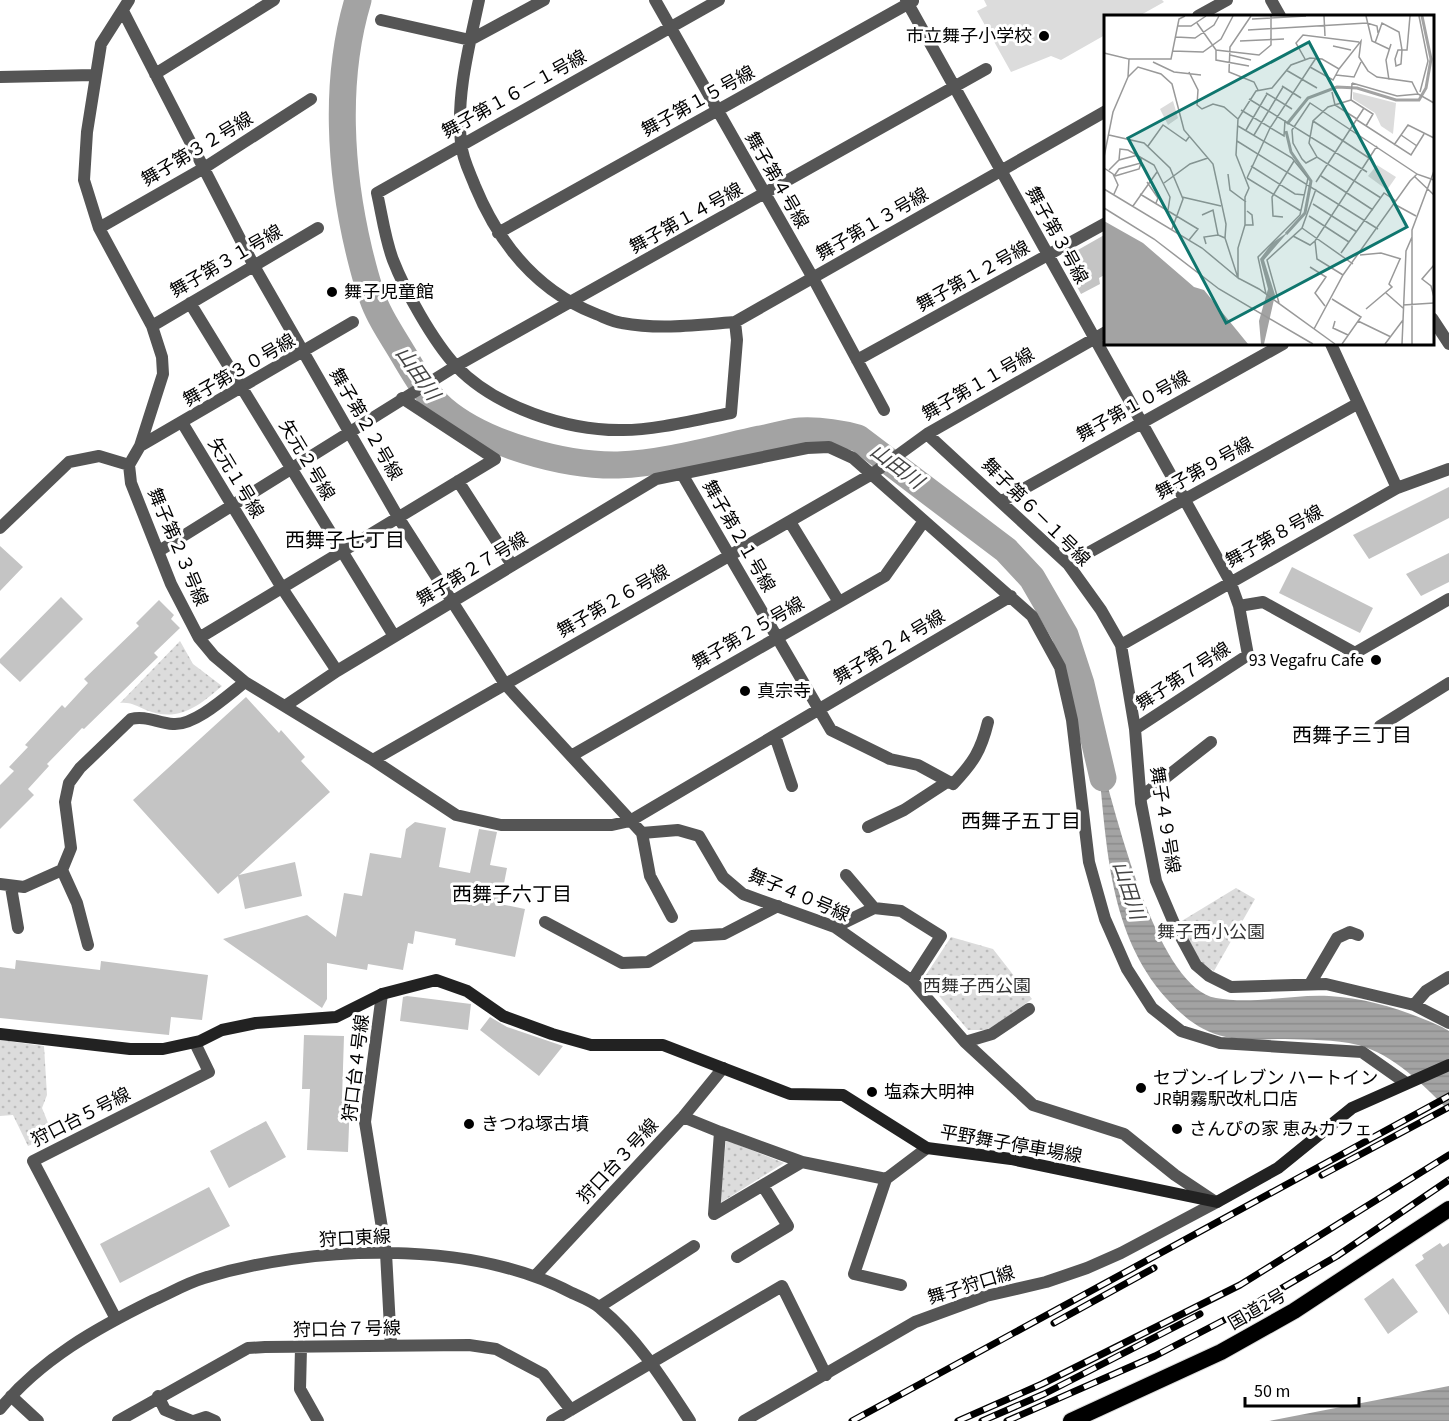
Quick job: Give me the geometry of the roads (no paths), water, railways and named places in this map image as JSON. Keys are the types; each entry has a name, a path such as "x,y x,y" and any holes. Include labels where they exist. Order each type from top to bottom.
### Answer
{"highway":[{"name":"国道2号","path":"1071,1421 1221,1352 1263,1329 1303,1306 1449,1209"}],"main road":[{"name":"平野舞子停車場線","path":"0,1034 130,1050 163,1049 195,1042 222,1030 256,1023 336,1017 382,994 436,980 467,991 503,1016 552,1034 591,1045 663,1045 790,1094 843,1095 927,1148 1011,1159 1217,1202"},
{"path":"1217,1202 1278,1168 1352,1108 1449,1065"}],"street":[{"path":"155,74 274,0"},
{"path":"456,366 483,386 535,416 569,426 624,430 732,413 737,340 735,322 674,326 621,323 569,304 540,282 498,233 484,208 461,145 460,94 479,0"},
{"path":"381,20 470,40 544,0"},
{"name":"舞子第４号線","path":"655,0 813,278 884,410"},
{"name":"舞子第１６－１号線","path":"456,366 420,314 393,260 377,193 719,0"},
{"path":"1200,15 1227,0"},
{"name":"舞子第３号線","path":"910,1 1048,256 1100,335"},
{"name":"舞子第１５号線","path":"498,233 717,112 910,1"},
{"path":"1274,1 1280,15"},
{"path":"0,528 69,462 99,456 129,465 140,446 163,374 162,357 152,326 99,228 84,180 94,75 101,44 126,5"},
{"name":"舞子第２２号線","path":"126,5 155,74 254,266 398,517 505,684 630,821"},
{"name":"舞子第１４号線","path":"159,551 456,366 765,195 986,69"},
{"path":"0,76 94,75"},
{"name":"舞子第３２号線","path":"99,228 204,168 311,99"},
{"name":"舞子第１３号線","path":"735,322 1104,112"},
{"name":"舞子第１２号線","path":"857,360 1104,224"},
{"name":"舞子第３１号線","path":"152,326 318,228"},
{"name":"矢元２号線","path":"190,303 394,636"},
{"path":"1434,321 1449,344"},
{"name":"舞子第３０号線","path":"140,446 183,424 354,322"},
{"name":"舞子第１１号線","path":"872,474 927,434 1100,335"},
{"name":"舞子第３号線","path":"1105,345 1141,421 1230,581"},
{"name":"舞子第１０号線","path":"1002,501 1141,421 1281,345"},
{"path":"1331,345 1397,488"},
{"path":"199,638 495,459 402,398"},
{"name":"舞子第９号線","path":"1068,564 1357,404"},
{"name":"矢元１号線","path":"183,424 282,588 337,671"},
{"name":"舞子第６－１号線","path":"927,434 1068,564 1101,610 1121,645 1135,729"},
{"name":"舞子第２７号線","path":"285,706 394,636 656,479 807,448 829,447 853,458 1032,616 1060,667 1072,720 1089,862 1105,919 1127,969 1152,1008 1181,1031 1220,1043 1362,1052 1406,1083"},
{"name":"舞子第２３号線","path":"129,465 131,483 171,584 199,638 214,656 245,682 373,760 456,815 501,825 612,825 630,821"},
{"name":"舞子第８号線","path":"1121,645 1397,488 1449,469"},
{"name":"舞子第２１号線","path":"682,474 831,730 890,759 918,765 950,783"},
{"name":"舞子第２６号線","path":"373,760 872,474"},
{"path":"458,481 512,565"},
{"name":"舞子第２５号線","path":"571,756 885,576 924,521"},
{"path":"790,522 839,602"},
{"name":"舞子第７号線","path":"1135,729 1248,655 1239,606 1230,581"},
{"name":"舞子第２４号線","path":"630,821 1011,596"},
{"path":"1239,606 1263,602 1355,653 1449,599"},
{"path":"18,928 5,885 24,887 62,870 71,848 65,801 69,783 80,768 131,719 140,717 176,725 192,721 245,682"},
{"path":"1380,726 1449,683"},
{"path":"868,827 904,810 950,783 973,764 988,722"},
{"name":"舞子４９号線","path":"1135,729 1141,797 1156,881 1176,928 1196,964 1209,976 1230,987 1326,984 1414,1005 1449,1023"},
{"path":"775,736 792,786"},
{"path":"1141,797 1211,742"},
{"path":"630,821 642,833 650,876 672,917"},
{"name":"舞子４０号線","path":"642,833 678,830 699,836 723,877 742,894 835,927 912,981 965,1042 1033,1105 1124,1134 1175,1175 1217,1202"},
{"path":"62,870 77,903 88,945"},
{"path":"846,875 874,908"},
{"path":"545,922 622,963 648,962 692,936 724,934 778,906"},
{"path":"835,927 874,908 901,911 941,936 912,981"},
{"path":"1310,984 1337,938 1350,932 1358,935"},
{"path":"1414,1005 1426,991 1449,977"},
{"name":"狩口台４号線","path":"382,994 365,1122 386,1252 392,1346"},
{"path":"965,1042 992,1034 1029,1009"},
{"name":"狩口台５号線","path":"116,1319 33,1161 209,1072 195,1042"},
{"name":"狩口台３号線","path":"536,1275 683,1117 723,1068"},
{"path":"683,1117 802,1162 886,1179"},
{"path":"720,1132 714,1214 802,1162"},
{"path":"902,1285 854,1274 886,1179 927,1148"},
{"path":"737,1257 788,1226 763,1186"},
{"name":"舞子狩口線","path":"744,1421 915,1322 986,1296 1046,1282 1087,1268 1121,1253 1217,1202"},
{"path":"599,1307 694,1246"},
{"name":"狩口東線","path":"0,1409 39,1370 82,1337 202,1278 234,1270 324,1256 386,1252 452,1256 504,1265 536,1275 599,1307 651,1362 690,1421"},
{"path":"552,1421 782,1287 826,1375"},
{"name":"狩口台７号線","path":"118,1421 134,1415 158,1396 248,1348 469,1345 496,1349 543,1374 571,1410"},
{"path":"301,1348 300,1389 318,1421"},
{"path":"11,1396 38,1421"},
{"path":"158,1396 165,1410 193,1421 206,1417 215,1421"}],"water":[{"path":"1096,743 1125,845 1155,927 1173,961 1194,986 1216,998 1230,1000 1315,996 1358,999 1401,1011 1442,1027 1449,1031 1449,1111 1408,1072 1371,1049 1331,1041 1226,1037 1200,1027 1172,1005 1146,971 1130,941 1120,910 1107,844"},
{"path":"1449,1386 1449,1421 1269,1421"}],"waterway":[{"name":"山田川","path":"358,0 345,62 342,126 347,189 353,221 367,282 378,311 416,376 437,403 460,421 502,442 550,457 597,464 654,462 800,431 829,432 858,438 1006,550 1032,578 1065,635 1081,684 1103,778"}],"railway":[{"path":"852,1421 1449,1096"},
{"path":"1322,1175 1449,1107"},
{"path":"958,1421 1042,1384 1240,1285 1449,1155"},
{"path":"1007,1421 1155,1356 1253,1305 1337,1256 1449,1180"},
{"path":"1054,1323 1154,1268"},
{"path":"1233,1325 1270,1304"},
{"path":"982,1421 1044,1394 1200,1314"}],"place":[{"name":"市立舞子小学校","path":"1044,36"},
{"name":"舞子児童館","path":"332,292"},
{"name":"93 Vegafru Cafe","path":"1376,660"},
{"name":"真宗寺","path":"745,691"},
{"name":"セブン-イレブン ハートイン JR朝霧駅改札口店","path":"1141,1088"},
{"name":"塩森大明神","path":"872,1092"},
{"name":"きつね塚古墳","path":"469,1124"},
{"name":"さんぴの家 恵みカフェ","path":"1177,1129"}],"district":[{"name":"西舞子七丁目","path":"345,540"},
{"name":"西舞子三丁目","path":"1352,735"},
{"name":"西舞子五丁目","path":"1021,821"},
{"name":"西舞子六丁目","path":"512,894"}],"park label":[{"name":"舞子西小公園","path":"1211,932"},
{"name":"西舞子西公園","path":"977,986"}]}
